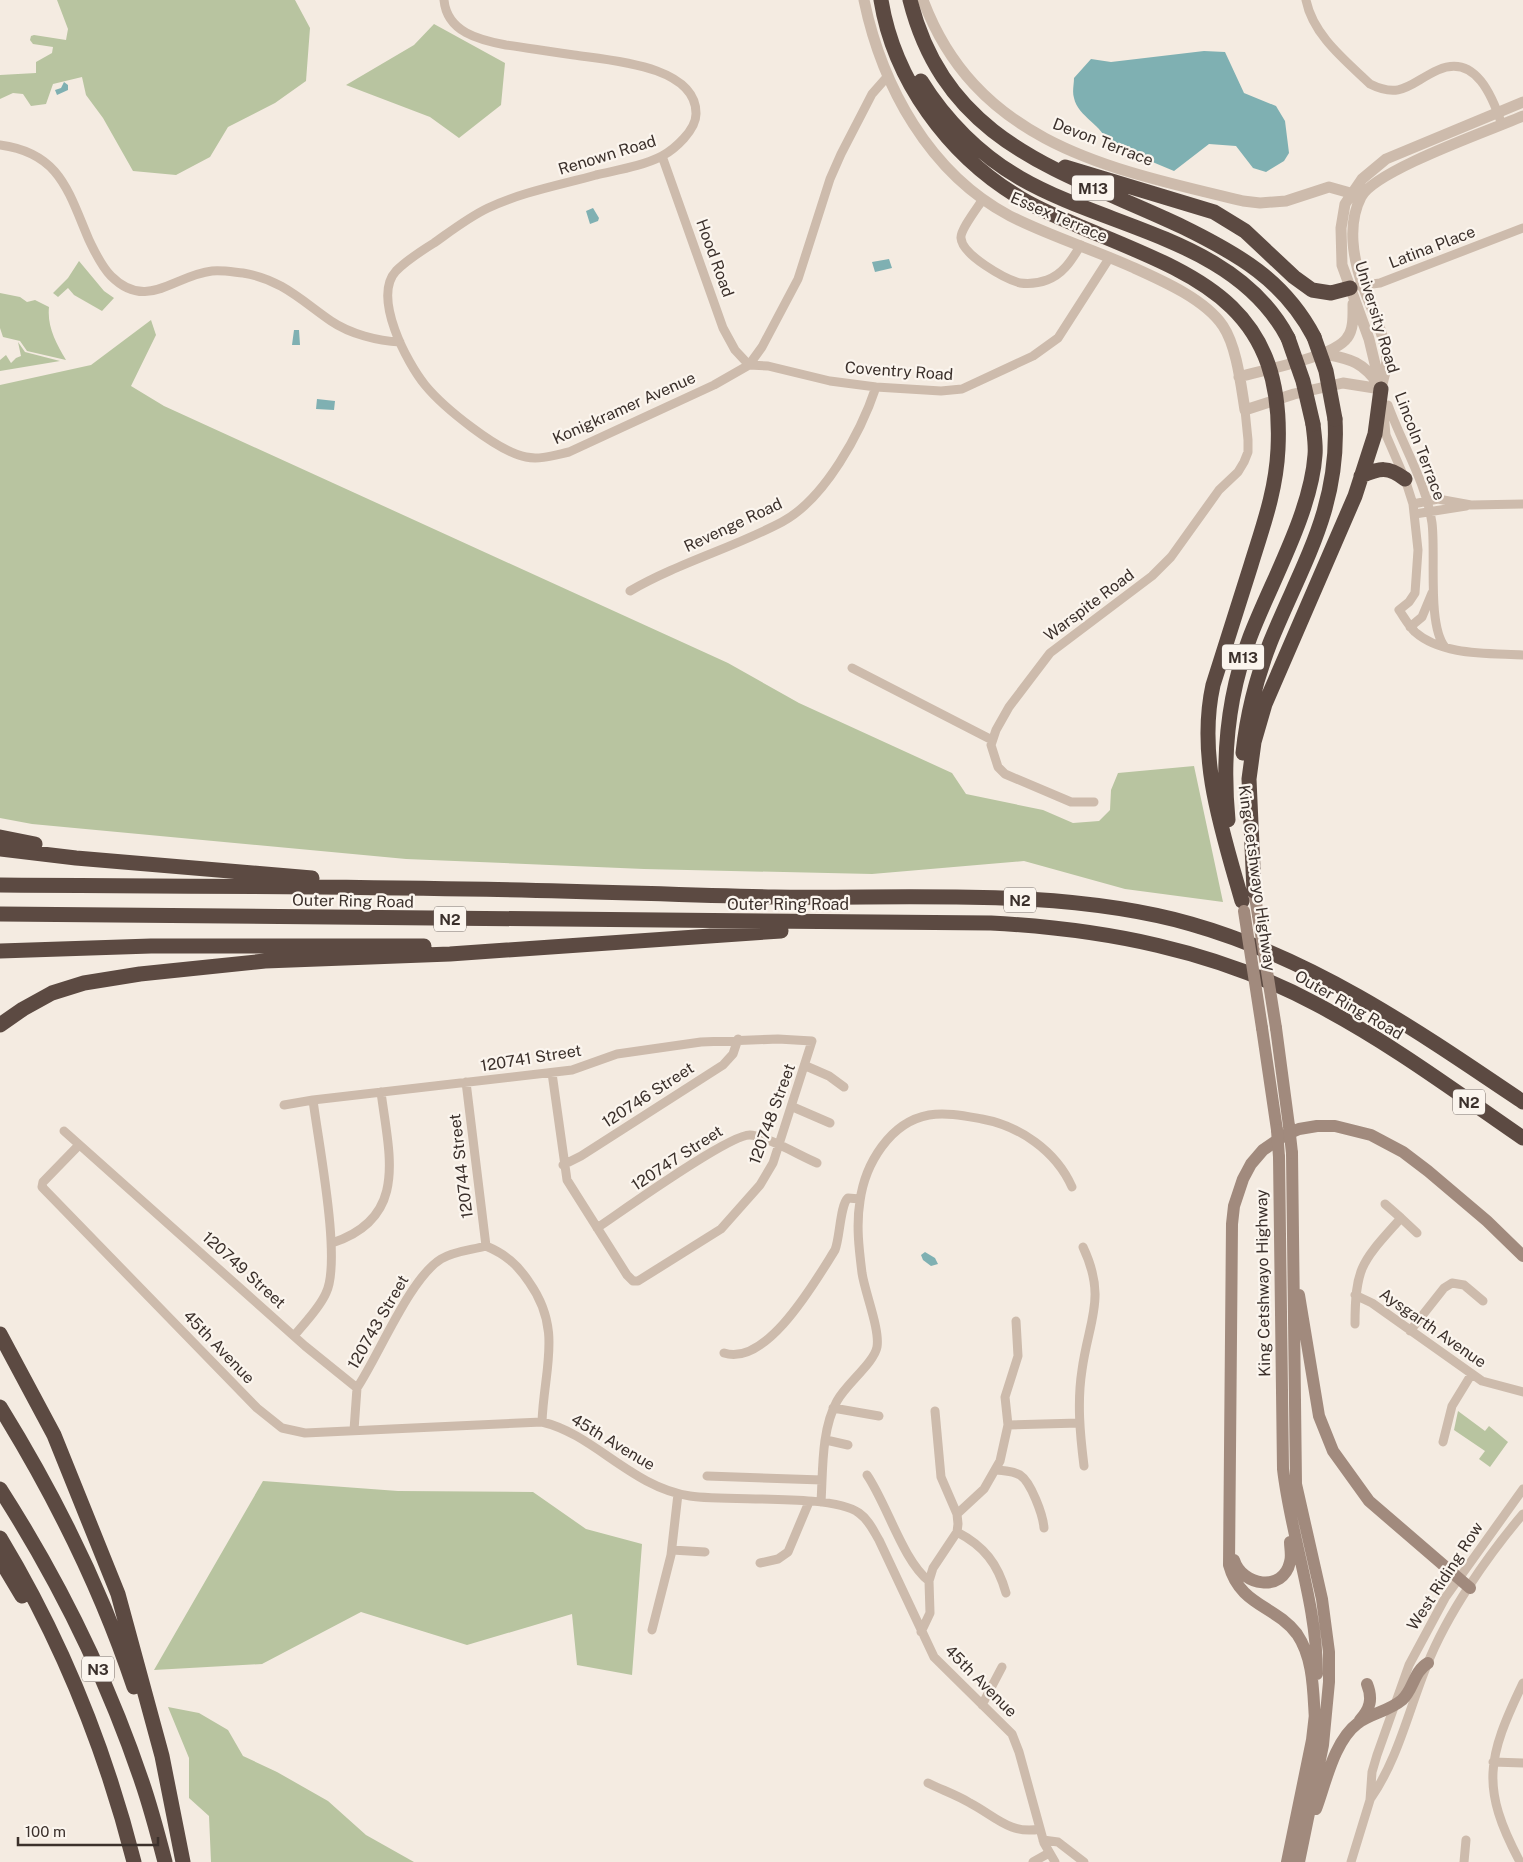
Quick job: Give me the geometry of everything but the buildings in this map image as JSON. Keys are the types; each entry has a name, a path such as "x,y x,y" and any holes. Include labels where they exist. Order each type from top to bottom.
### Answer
{"highway":[{"path":"881,0 892,42 914,91 944,133 979,170 1018,197 1035,206 1163,262 1214,290 1243,318 1258,343 1268,368 1276,401 1278,446 1273,496 1213,685 1208,707 1208,753 1215,795 1243,906"},
{"name":"King Cetshwayo Highway","path":"886,0 904,50 928,94 949,120 998,164 1020,178 1058,197 1166,241 1214,264 1256,295 1273,314 1288,338 1303,381 1313,424 1316,453 1312,475 1295,528 1249,637 1233,688 1229,712 1225,750 1226,797 1243,906"},
{"name":"King Cetshwayo Highway","path":"910,0 929,52 956,94 990,129 1026,155 1063,175 1165,217 1242,257 1286,297 1314,336 1326,370 1336,419 1335,465 1325,515 1261,668 1246,729 1241,781 1254,891"},
{"path":"1026,155 1214,212 1245,230 1294,277 1312,290 1331,293 1355,290"},
{"path":"1254,891 1249,779 1256,732 1266,704 1355,496 1374,434 1381,389"},
{"path":"1361,476 1383,469 1397,473 1405,479"},
{"path":"0,838 142,864"},
{"path":"0,849 142,864 469,888"},
{"name":"Outer Ring Road","path":"0,885 469,888 773,897 1022,900 1110,908 1164,918 1225,935 1315,972 1392,1015 1523,1102"},
{"name":"Outer Ring Road","path":"0,914 991,923 1092,932 1150,943 1214,961 1256,976 1317,1004 1370,1034 1523,1138"},
{"path":"0,1025 23,1009 52,993 84,984 140,974 265,961 425,956 900,922"},
{"path":"0,951 151,946 551,947"},
{"path":"0,1334 54,1435 118,1594 148,1701 172,1803 183,1862"},
{"path":"0,1407 46,1484 78,1546 128,1669 172,1803"},
{"name":"N3","path":"0,1489 32,1539 80,1628 118,1714 137,1766 165,1862"},
{"name":"N3","path":"0,1538 47,1621 85,1710 105,1766 134,1862"},
{"path":"0,1559 41,1630 64,1680 85,1710"}],"main road":[{"name":"King Cetshwayo Highway","path":"1254,891 1276,1028 1293,1251 1296,1484 1322,1600 1329,1652 1329,1682 1325,1727 1301,1862"},
{"name":"King Cetshwayo Highway","path":"1243,906 1262,1028 1283,1128"},
{"path":"1315,1720 1310,1665 1303,1645 1287,1623 1254,1602 1235,1580 1229,1565 1232,1224 1234,1206 1243,1179 1251,1164 1264,1150 1299,1129 1317,1126 1336,1126 1371,1135 1403,1152 1428,1171 1487,1221 1523,1256"},
{"name":"King Cetshwayo Highway","path":"1286,1155 1282,1439 1284,1484 1290,1520 1309,1595 1315,1636 1317,1684 1315,1720 1288,1862"},
{"path":"1293,1251 1313,1390 1322,1428 1341,1465 1364,1495 1470,1588"},
{"path":"1230,1540 1237,1569 1249,1580 1268,1583 1286,1571 1291,1558 1283,1500 1284,1484"},
{"path":"1356,1725 1394,1705 1405,1696 1417,1672 1428,1663"},
{"path":"1303,1843 1338,1752 1370,1707 1370,1694 1367,1684"}],"street":[{"name":"Renown Road","path":"400,342 390,315 388,290 394,273 406,262 489,207 662,156 692,128 696,118 696,108 690,94 680,83 635,63 506,45 479,39 465,33 453,24 445,7 444,0"},
{"name":"Essex Terrace","path":"864,0 875,46 887,77 929,147 948,169 983,199 1010,216 1110,257 1186,294 1213,314 1226,330 1239,376 1245,410"},
{"name":"Devon Terrace","path":"923,0 946,48 980,90 996,107 1012,119 1053,143 1126,171 1243,200 1276,203 1329,186 1356,194"},
{"path":"1306,0 1311,19 1317,30 1370,84 1380,88 1399,90 1414,85 1438,70 1459,68 1476,75 1484,84 1492,96 1502,125"},
{"name":"Konigkramer Avenue","path":"400,342 424,385 445,407 498,444 514,453 533,458 550,457 578,448 714,385 749,365 762,347 798,279 830,179 841,154 872,94 887,77"},
{"name":"University Road","path":"1356,194 1374,167 1386,159 1523,102"},
{"name":"University Road","path":"1381,389 1387,360 1380,330 1342,265 1340,248 1341,217 1345,204 1356,194 1395,171 1523,116"},
{"path":"0,144 23,149 42,158 57,173 66,188 95,253 109,274 128,289 153,291 211,271 246,274 292,291 332,322 348,331 400,342"},
{"name":"Hood Road","path":"662,156 724,328 735,350 749,365"},
{"path":"983,199 961,234 962,244 983,264 1000,274 1021,283 1047,280 1068,266 1081,245"},
{"name":"Latina Place","path":"1355,290 1380,283 1523,228"},
{"name":"Coventry Road","path":"749,365 768,366 830,381 876,387 941,391 962,389 1033,356 1058,338 1110,257"},
{"path":"1239,376 1325,354 1347,338 1352,324 1355,290"},
{"name":"University Road","path":"1355,290 1381,389"},
{"path":"1325,354 1357,362 1371,375 1381,389"},
{"path":"1245,410 1343,383 1381,389"},
{"name":"Revenge Road","path":"630,591 657,576 781,522 805,505 825,482 845,452 871,403 876,387"},
{"name":"Lincoln Terrace","path":"1381,389 1386,435 1405,479 1414,509 1418,550 1418,583 1415,593 1409,602 1398,610 1410,627 1427,640 1446,647 1523,655"},
{"name":"Lincoln Terrace","path":"1381,389 1429,512 1434,550 1433,590 1436,629 1440,641 1446,647"},
{"name":"Warspite Road","path":"992,740 1009,707 1050,653 1162,567 1219,490 1238,472 1248,452 1245,410"},
{"path":"1414,509 1426,501 1438,499 1471,505"},
{"path":"1414,509 1429,512 1471,505 1523,504"},
{"name":"Lincoln Terrace","path":"1410,627 1426,610 1433,590"},
{"path":"852,668 992,740 994,758 998,767 1005,774 1071,802 1094,802"},
{"name":"120741 Street","path":"284,1105 572,1070 627,1052 701,1042 738,1040 812,1041"},
{"name":"120746 Street","path":"563,1165 581,1156 723,1064 733,1054 738,1040"},
{"name":"120748 Street","path":"597,1228 633,1281 645,1277 727,1224 767,1175 793,1107 812,1041"},
{"path":"806,1066 829,1076 844,1087"},
{"path":"552,1073 563,1165 571,1188 597,1228"},
{"name":"120744 Street","path":"466,1082 486,1246"},
{"path":"332,1243 360,1231 373,1219 388,1186 390,1164 381,1092"},
{"path":"294,1336 326,1293 331,1276 332,1243 313,1100"},
{"path":"793,1107 830,1123"},
{"path":"821,1502 826,1440 834,1408 844,1389 871,1358 877,1347 876,1329 862,1272 858,1222 860,1199 876,1157 892,1135 909,1122 940,1114 990,1120 1034,1141 1060,1164 1072,1187"},
{"name":"120749 Street","path":"64,1131 294,1336 357,1388"},
{"name":"120747 Street","path":"597,1228 736,1138 751,1135 765,1139 817,1163"},
{"name":"45th Avenue","path":"79,1145 42,1182 41,1186 120,1270 272,1422 282,1428 298,1432 542,1422 567,1431 640,1477 678,1494 705,1498 821,1502 846,1506 859,1513 869,1523 934,1657 943,1669 1012,1734 1019,1752 1043,1840 1055,1862"},
{"path":"724,1354 732,1356 749,1352 770,1338 782,1325 835,1250 840,1238 843,1203 848,1198 860,1199"},
{"path":"1385,1204 1417,1233"},
{"path":"1354,1324 1357,1281 1366,1258 1400,1218"},
{"path":"486,1246 506,1256 522,1271 546,1312 550,1339 542,1422"},
{"name":"120743 Street","path":"357,1388 414,1287 426,1271 443,1258 486,1246"},
{"path":"1083,1247 1094,1274 1097,1296 1082,1370 1079,1423 1084,1466"},
{"path":"1410,1331 1444,1288 1452,1282 1464,1285 1483,1301"},
{"name":"Aysgarth Avenue","path":"1355,1295 1372,1303 1470,1374 1490,1385 1523,1392"},
{"path":"957,1514 984,1489 996,1470 1008,1425 1005,1397 1016,1367 1019,1346 1016,1321"},
{"path":"1443,1442 1452,1406 1470,1374"},
{"path":"354,1430 357,1388"},
{"path":"834,1408 879,1416"},
{"path":"921,1632 930,1614 929,1581 933,1568 957,1532 957,1514 941,1477 935,1411"},
{"path":"1008,1425 1079,1423"},
{"path":"826,1440 848,1445"},
{"path":"996,1470 1011,1471 1025,1480 1042,1514 1044,1528"},
{"path":"867,1475 883,1501 913,1561 929,1581"},
{"path":"707,1476 822,1480"},
{"name":"West Riding Row","path":"1351,1862 1370,1800 1372,1772 1394,1705 1426,1631 1458,1579 1523,1489"},
{"path":"652,1630 672,1550 678,1494"},
{"path":"760,1563 778,1559 788,1552 809,1502"},
{"name":"West Riding Row","path":"1370,1800 1381,1784 1428,1663 1470,1588 1498,1546 1523,1514"},
{"path":"957,1532 985,1550 994,1562 1006,1593"},
{"path":"1488,1538 1498,1546"},
{"path":"672,1550 705,1552"},
{"path":"982,1705 1002,1667"},
{"path":"1520,1862 1494,1800 1493,1762 1523,1683"},
{"path":"1493,1762 1523,1763"},
{"path":"928,1784 969,1802 1011,1828 1024,1831 1040,1829"},
{"path":"1043,1840 1058,1842 1084,1862"},
{"path":"1464,1862 1466,1840"},
{"path":"1033,1862 1049,1853"}],"green space":[{"path":"57,0 295,0 310,28 306,81 275,103 228,127 210,157 176,175 133,171 103,118 86,95 82,77 53,84 46,104 31,106 23,94 13,93 0,99 0,75 36,73 36,62 52,53 53,47 33,44 30,40 31,36 66,40 68,29"},
{"path":"434,24 505,63 501,105 459,138 430,117 346,85 414,45"},
{"path":"79,261 104,291 114,298 102,311 74,295 68,288 58,297 53,293 68,278"},
{"path":"0,293 20,297 27,302 35,300 49,307 51,328 66,360 27,351 20,341 3,337 0,328"},
{"path":"151,320 156,335 131,386 164,406 728,663 799,703 952,773 966,794 1043,810 1073,823 1099,821 1110,810 1111,790 1118,773 1194,766 1223,902 1125,889 1024,861 872,874 644,869 406,859 32,824 0,818 0,385 91,365"},
{"path":"18,342 25,352 60,361 0,371 0,360 6,355 11,363 21,356"},
{"path":"1458,1411 1485,1431 1489,1426 1508,1442 1490,1467 1479,1459 1485,1451 1454,1430"},
{"path":"263,1481 398,1491 533,1492 586,1529 642,1544 632,1675 577,1665 572,1614 467,1645 361,1612 262,1664 154,1670"},
{"path":"168,1707 199,1713 228,1730 243,1756 277,1772 328,1801 366,1835 414,1862 211,1862 209,1816 189,1798 189,1758"}],"water":[{"path":"1204,51 1225,52 1244,93 1276,106 1285,121 1289,153 1284,161 1266,172 1253,168 1236,146 1209,144 1174,171 1107,143 1101,131 1076,105 1073,93 1074,78 1091,59 1111,62"},
{"path":"64,82 68,85 68,90 57,95 55,90 61,88"},
{"path":"593,208 599,218 598,221 590,224 586,211"},
{"path":"889,259 892,268 875,272 872,262"},
{"path":"294,330 299,330 300,345 292,345"},
{"path":"317,399 335,401 334,410 316,409"},
{"path":"925,1252 935,1258 938,1264 931,1266 923,1260 921,1255"}]}
